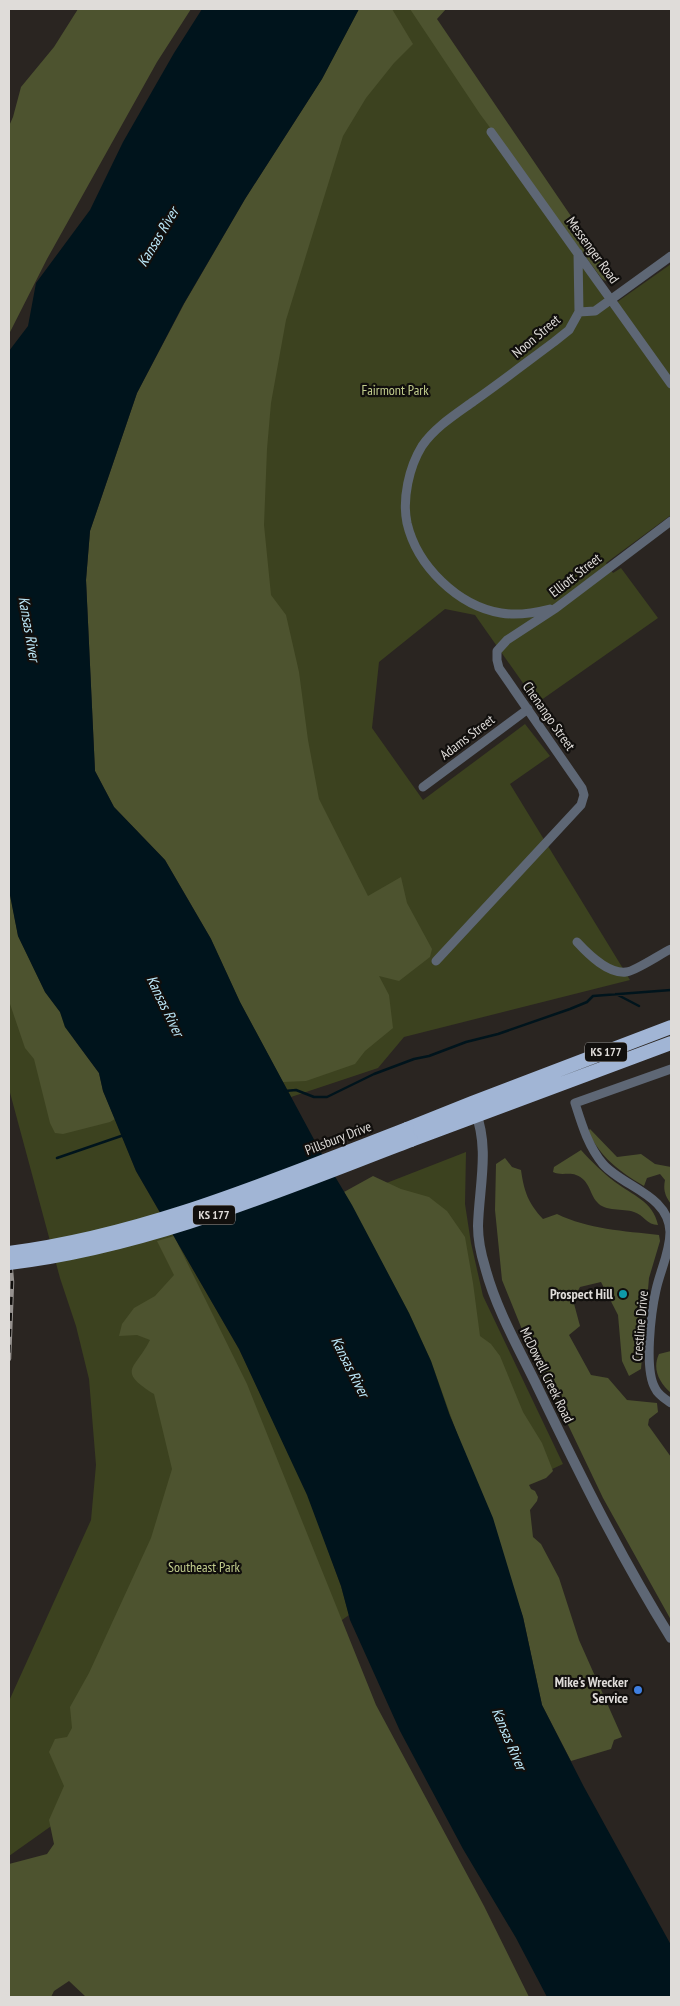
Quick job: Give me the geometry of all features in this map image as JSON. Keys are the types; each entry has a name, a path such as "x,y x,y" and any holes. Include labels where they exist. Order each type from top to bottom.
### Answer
{"highway":[{"name":"Pillsbury Drive","path":"9,1263 94,1248 216,1214 409,1135 472,1103 671,1027"},
{"name":"Pillsbury Drive","path":"9,1252 32,1250 125,1230 206,1206 409,1135 477,1116 671,1043"}],"street":[{"name":"Messenger Road","path":"491,132 671,384"},
{"path":"578,252 579,312"},
{"name":"Noon Street","path":"556,608 528,614 502,613 474,605 452,592 434,574 412,538 407,522 406,499 409,476 422,446 440,426 569,330 579,312 595,311 671,256"},
{"name":"Elliott Street","path":"497,651 507,640 556,608 671,521"},
{"name":"Chenango Street","path":"436,961 581,805 584,795 582,788 499,668 497,651"},
{"name":"Adams Street","path":"423,787 528,709"},
{"path":"577,942 604,966 628,973 671,948"},
{"name":"Crestline Drive","path":"671,1069 575,1103 591,1147 604,1165 618,1177 644,1192 658,1204 668,1217 670,1230 669,1249 655,1292 649,1350 650,1372 655,1388 663,1398 671,1403"},
{"name":"McDowell Creek Road","path":"472,1103 477,1116 483,1145 478,1227 479,1245 492,1290 555,1422 610,1530 671,1638"}],"green space":[{"path":"78,9 191,9 157,62 47,259 9,334 9,126 21,87 54,47"},
{"name":"Fairmont Park","path":"359,9 415,9 610,307 671,264 671,515 606,563 613,573 621,568 658,618 537,703 475,615 445,609 379,662 372,728 423,800 525,724 550,756 510,784 630,980 404,1037 378,1068 291,1097 240,1002 211,939 184,304 322,79"},
{"path":"359,9 392,9 413,44 394,63 366,98 343,136 286,320 271,403 264,525 271,595 286,615 299,672 308,740 319,799 368,896 401,877 407,903 432,949 430,957 399,981 379,976 389,995 393,1028 365,1051 355,1064 306,1081 283,1082 240,1002 211,939 165,860 114,807 95,771 86,580 90,531 137,393 184,304 245,199 322,79"},
{"path":"410,9 446,9 437,19 609,272 610,279 606,281 602,279 480,114"},
{"name":"Southeast Park","path":"9,890 18,936 45,992 60,1012 115,1119 136,1171 239,1349 308,1495 341,1586 349,1615 9,1856 9,1701 91,1520 96,1465 89,1379 76,1326 60,1278 9,1089"},
{"path":"9,890 18,936 45,992 60,1012 65,1027 99,1073 103,1091 115,1119 110,1122 63,1134 55,1133 50,1123 34,1059 25,1048 9,1001"},
{"path":"590,1129 617,1157 641,1154 655,1164 671,1167 671,1204 665,1193 665,1180 660,1174 647,1178 644,1186 635,1181 598,1149 588,1131"},
{"path":"581,1150 597,1167 647,1204 652,1210 658,1225 654,1225 634,1212 609,1209 600,1205 581,1177 573,1174 553,1172 554,1167"},
{"path":"466,1152 465,1204 471,1243 483,1296 563,1464 486,1500 450,1416 348,1198"},
{"path":"505,1158 512,1167 521,1170 527,1196 543,1219 557,1214 594,1226 659,1235 660,1241 649,1278 641,1369 629,1376 622,1361 618,1315 601,1282 580,1287 573,1300 580,1326 569,1335 591,1375 608,1378 627,1400 657,1403 658,1412 649,1419 648,1425 671,1457 671,1620 603,1498 560,1408 540,1374 502,1280 495,1210 496,1164"},
{"path":"373,1176 401,1189 429,1197 447,1211 465,1237 480,1336 491,1344 500,1356 523,1412 542,1443 553,1471 546,1478 529,1485 538,1497 530,1510 533,1537 541,1544 559,1578 579,1640 622,1737 614,1740 611,1749 571,1761 542,1705 523,1617 431,1361 409,1313 344,1192"},
{"path":"174,1236 247,1384 376,1705 484,1906 529,1997 86,1997 69,1981 54,1991 51,1997 9,1997 9,1864 47,1854 54,1844 49,1820 64,1786 49,1752 55,1739 67,1737 72,1728 70,1707 89,1673 151,1538 172,1469 154,1394 135,1380 132,1374 132,1369 150,1340 137,1335 119,1336 122,1324 134,1308 155,1296 174,1275 157,1241"},
{"path":"671,1351 671,1393 660,1380 656,1365 659,1354"}],"water":[{"name":"Kansas River","path":"202,9 359,9 322,79 245,199 183,305 137,393 90,531 86,580 95,771 114,807 165,860 211,939 240,1002 409,1313 431,1361 450,1416 493,1518 523,1617 542,1705 584,1787 671,1945 671,1997 547,1997 516,1938 463,1849 400,1731 350,1620 341,1586 307,1495 239,1349 136,1171 103,1091 99,1073 65,1027 60,1012 45,992 18,936 9,890 9,351 28,326 36,283 90,210 123,142 174,53"}],"waterway":[{"path":"285,1091 296,1090 314,1097 327,1097 374,1074 414,1059 498,1034 570,1009 587,1002 593,996 671,990"},
{"path":"616,994 639,1006"},
{"path":"57,1158 124,1135"}],"railway":[{"path":"9,1249 12,1282 9,1359"}],"place":[{"name":"Prospect Hill","path":"623,1294"},
{"name":"Mike's Wrecker Service","path":"638,1690"}]}
